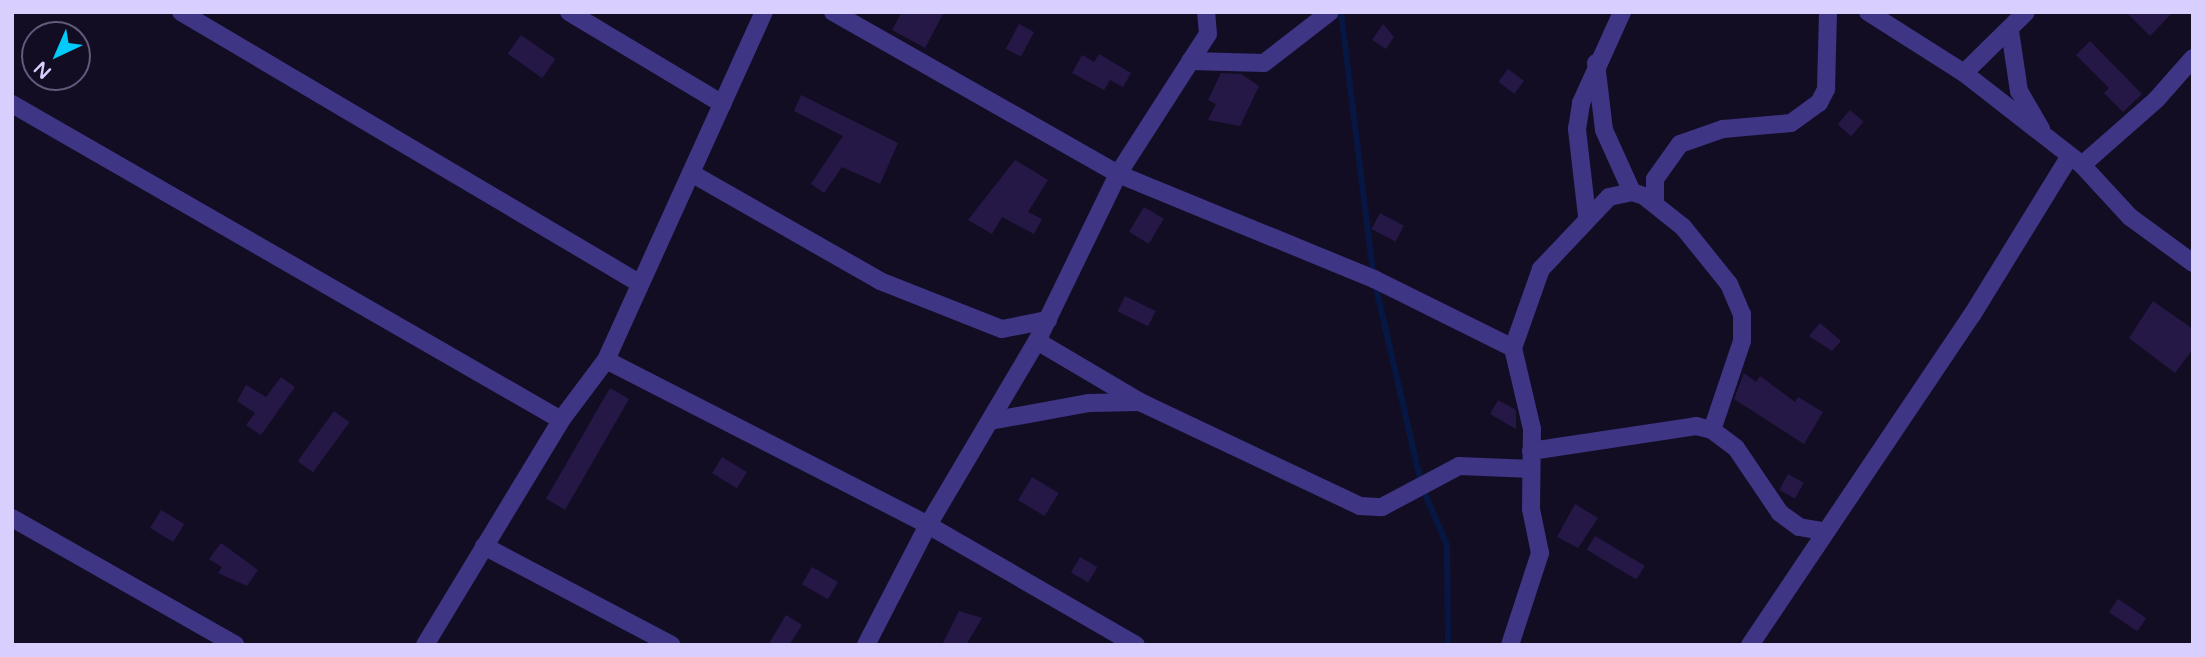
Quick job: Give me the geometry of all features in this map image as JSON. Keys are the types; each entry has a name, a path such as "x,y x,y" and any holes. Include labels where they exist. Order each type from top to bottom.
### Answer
{"street":[{"path":"181,12 639,283"},
{"path":"569,12 723,104"},
{"path":"425,645 561,420 606,360 764,12"},
{"path":"833,12 1118,174 1374,279 1513,348"},
{"path":"866,645 928,526 1037,341 1118,174 1208,34 1206,12"},
{"path":"1190,61 1264,62 1330,12"},
{"path":"1587,216 1577,130 1596,63 1622,12"},
{"path":"1655,203 1655,179 1680,144 1724,130 1791,123 1819,103 1826,89 1828,12"},
{"path":"1868,12 1964,73 2076,160 2130,217 2193,263"},
{"path":"1964,73 2010,31 2026,12"},
{"path":"2010,31 2019,91 2045,136"},
{"path":"1751,645 2076,160 2156,100 2193,58"},
{"path":"1596,63 1604,130 1632,192"},
{"path":"12,104 561,420"},
{"path":"691,173 880,281 1002,329 1048,320"},
{"path":"1510,645 1540,554 1531,509 1531,460 1513,348 1541,269 1587,216 1609,197 1632,192 1655,203 1683,227 1729,284 1742,314 1742,341 1712,430"},
{"path":"1037,341 1140,402 1360,506 1382,507 1459,466 1531,460 1682,427 1712,430 1736,449 1780,513 1799,527 1826,532"},
{"path":"606,360 928,526 1136,645"},
{"path":"990,421 1088,403 1140,402"},
{"path":"12,518 236,645"},
{"path":"484,546 672,645"}],"building":[{"path":"902,12 944,12 925,48 892,30"},
{"path":"2126,12 2173,12 2150,36"},
{"path":"1019,24 1034,32 1021,57 1006,49"},
{"path":"1383,24 1394,37 1386,49 1372,40"},
{"path":"521,35 555,59 542,78 508,54"},
{"path":"2090,41 2142,94 2123,112 2104,93 2109,88 2076,55"},
{"path":"1099,54 1131,73 1123,87 1110,80 1104,90 1072,73 1082,55 1094,62"},
{"path":"1508,69 1524,81 1514,94 1498,82"},
{"path":"1221,73 1241,74 1259,86 1240,126 1208,120 1216,104 1208,100"},
{"path":"801,95 898,143 880,184 842,167 824,193 811,184 843,136 794,111"},
{"path":"1850,110 1864,122 1851,136 1838,124"},
{"path":"1015,160 1048,180 1028,212 1042,219 1034,234 1002,217 992,234 968,220"},
{"path":"1144,207 1164,219 1149,244 1129,232"},
{"path":"1380,213 1404,226 1395,242 1372,229"},
{"path":"1125,296 1156,311 1148,326 1118,311"},
{"path":"2153,301 2193,329 2193,349 2175,373 2129,338"},
{"path":"1820,323 1841,341 1832,351 1809,336"},
{"path":"1744,373 1756,382 1760,376 1795,402 1798,397 1823,412 1804,444 1734,399"},
{"path":"281,377 295,387 261,435 246,425 255,413 237,401 246,385 266,397"},
{"path":"610,388 629,399 565,510 546,499"},
{"path":"1498,400 1516,410 1516,429 1490,414"},
{"path":"334,411 349,422 313,472 298,461"},
{"path":"722,457 747,472 737,488 712,473"},
{"path":"1788,474 1804,483 1795,498 1779,490"},
{"path":"1032,477 1059,493 1045,516 1018,500"},
{"path":"1575,504 1598,518 1578,548 1557,537"},
{"path":"161,510 184,524 173,542 150,528"},
{"path":"1595,536 1645,566 1636,580 1587,550"},
{"path":"221,543 258,570 247,586 218,573 222,567 209,559"},
{"path":"1080,557 1097,567 1088,583 1071,573"},
{"path":"812,567 838,582 828,599 802,584"},
{"path":"2118,599 2146,618 2137,631 2109,612"},
{"path":"959,611 982,618 966,645 942,645"},
{"path":"786,615 802,625 789,645 768,645"}],"waterway":[{"path":"1341,12 1374,279 1422,487 1447,545 1448,645"}]}
